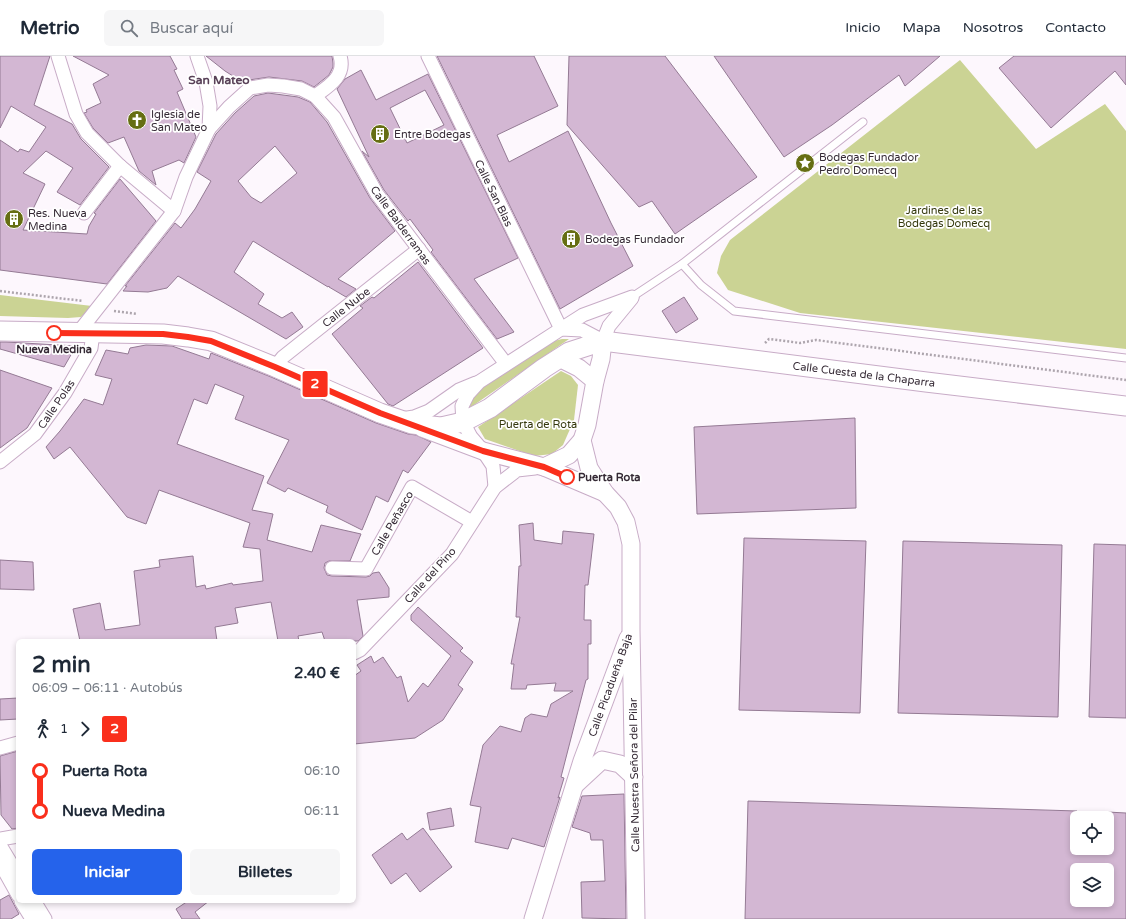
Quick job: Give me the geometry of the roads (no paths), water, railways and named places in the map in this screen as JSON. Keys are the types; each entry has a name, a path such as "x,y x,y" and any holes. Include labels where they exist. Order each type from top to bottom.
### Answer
{"main road":[{"path":"0,331 163,334 211,341 380,413 405,422 441,427 463,422 490,408 569,352 603,341"},
{"name":"Calle Cuesta de la Chaparra","path":"603,341 1126,406"}],"street":[{"path":"58,56 76,114 87,133 120,166 174,211"},
{"path":"85,333 174,211 186,177 209,129 210,106 206,82 197,56"},
{"path":"315,96 334,82 339,75 342,67 340,56"},
{"name":"Calle San Blas","path":"428,56 561,329"},
{"name":"Calle Balderramas","path":"209,129 229,106 250,88 283,86 301,89 315,96 334,117 377,194 506,364"},
{"path":"84,213 120,166"},
{"name":"Calle Nube","path":"275,367 283,356 418,249"},
{"path":"405,422 429,411 459,390 479,382 583,315 632,298"},
{"path":"544,467 569,455 582,440 587,425 595,381 601,359 603,341 609,326 632,298"},
{"path":"561,329 582,330 603,341"},
{"name":"Calle Polas","path":"0,462 36,434 69,386 91,348 85,333"},
{"path":"560,358 579,368 595,381"},
{"path":"479,382 468,394 462,406 463,422 471,437 493,466 495,487"},
{"path":"405,422 483,451 544,467 605,493"},
{"name":"Calle Picadueña Baja","path":"533,919 582,761 631,630 631,544 626,522 621,512 605,493 589,468 582,440"},
{"name":"Calle del Pino","path":"356,652 360,650 452,554 495,487 517,470 544,467"},
{"name":"Calle Peñasco","path":"332,568 366,569 412,487 472,522"},
{"name":"Calle Nuestra Señora del Pilar","path":"631,630 636,919"},
{"path":"0,748 16,744"},
{"name":"Calle Picadueña Baja","path":"575,786 602,760 620,764 634,777"},
{"path":"0,839 16,836"},
{"path":"0,845 16,872"},
{"path":"0,864 16,892"},
{"path":"23,903 32,919"},
{"path":"35,903 44,919"}],"lane":[{"path":"632,298 682,264 863,122"},
{"path":"682,264 701,285 734,311 1126,358"}],"place":[{"name":"Iglesia de San Mateo","path":"137,120"},
{"name":"Entre Bodegas","path":"380,134"},
{"name":"Bodegas Fundador Pedro Domecq","path":"805,163"},
{"name":"Res. Nueva Medina","path":"14,219"},
{"name":"Bodegas Fundador","path":"571,239"},
{"name":"Nueva Medina","path":"54,333"},
{"name":"Puerta Rota","path":"567,477"}],"district":[{"name":"San Mateo","path":"219,80"}],"park label":[{"name":"Jardines de las Bodegas Domecq","path":"944,216"},
{"name":"Puerta de Rota","path":"538,424"}]}
